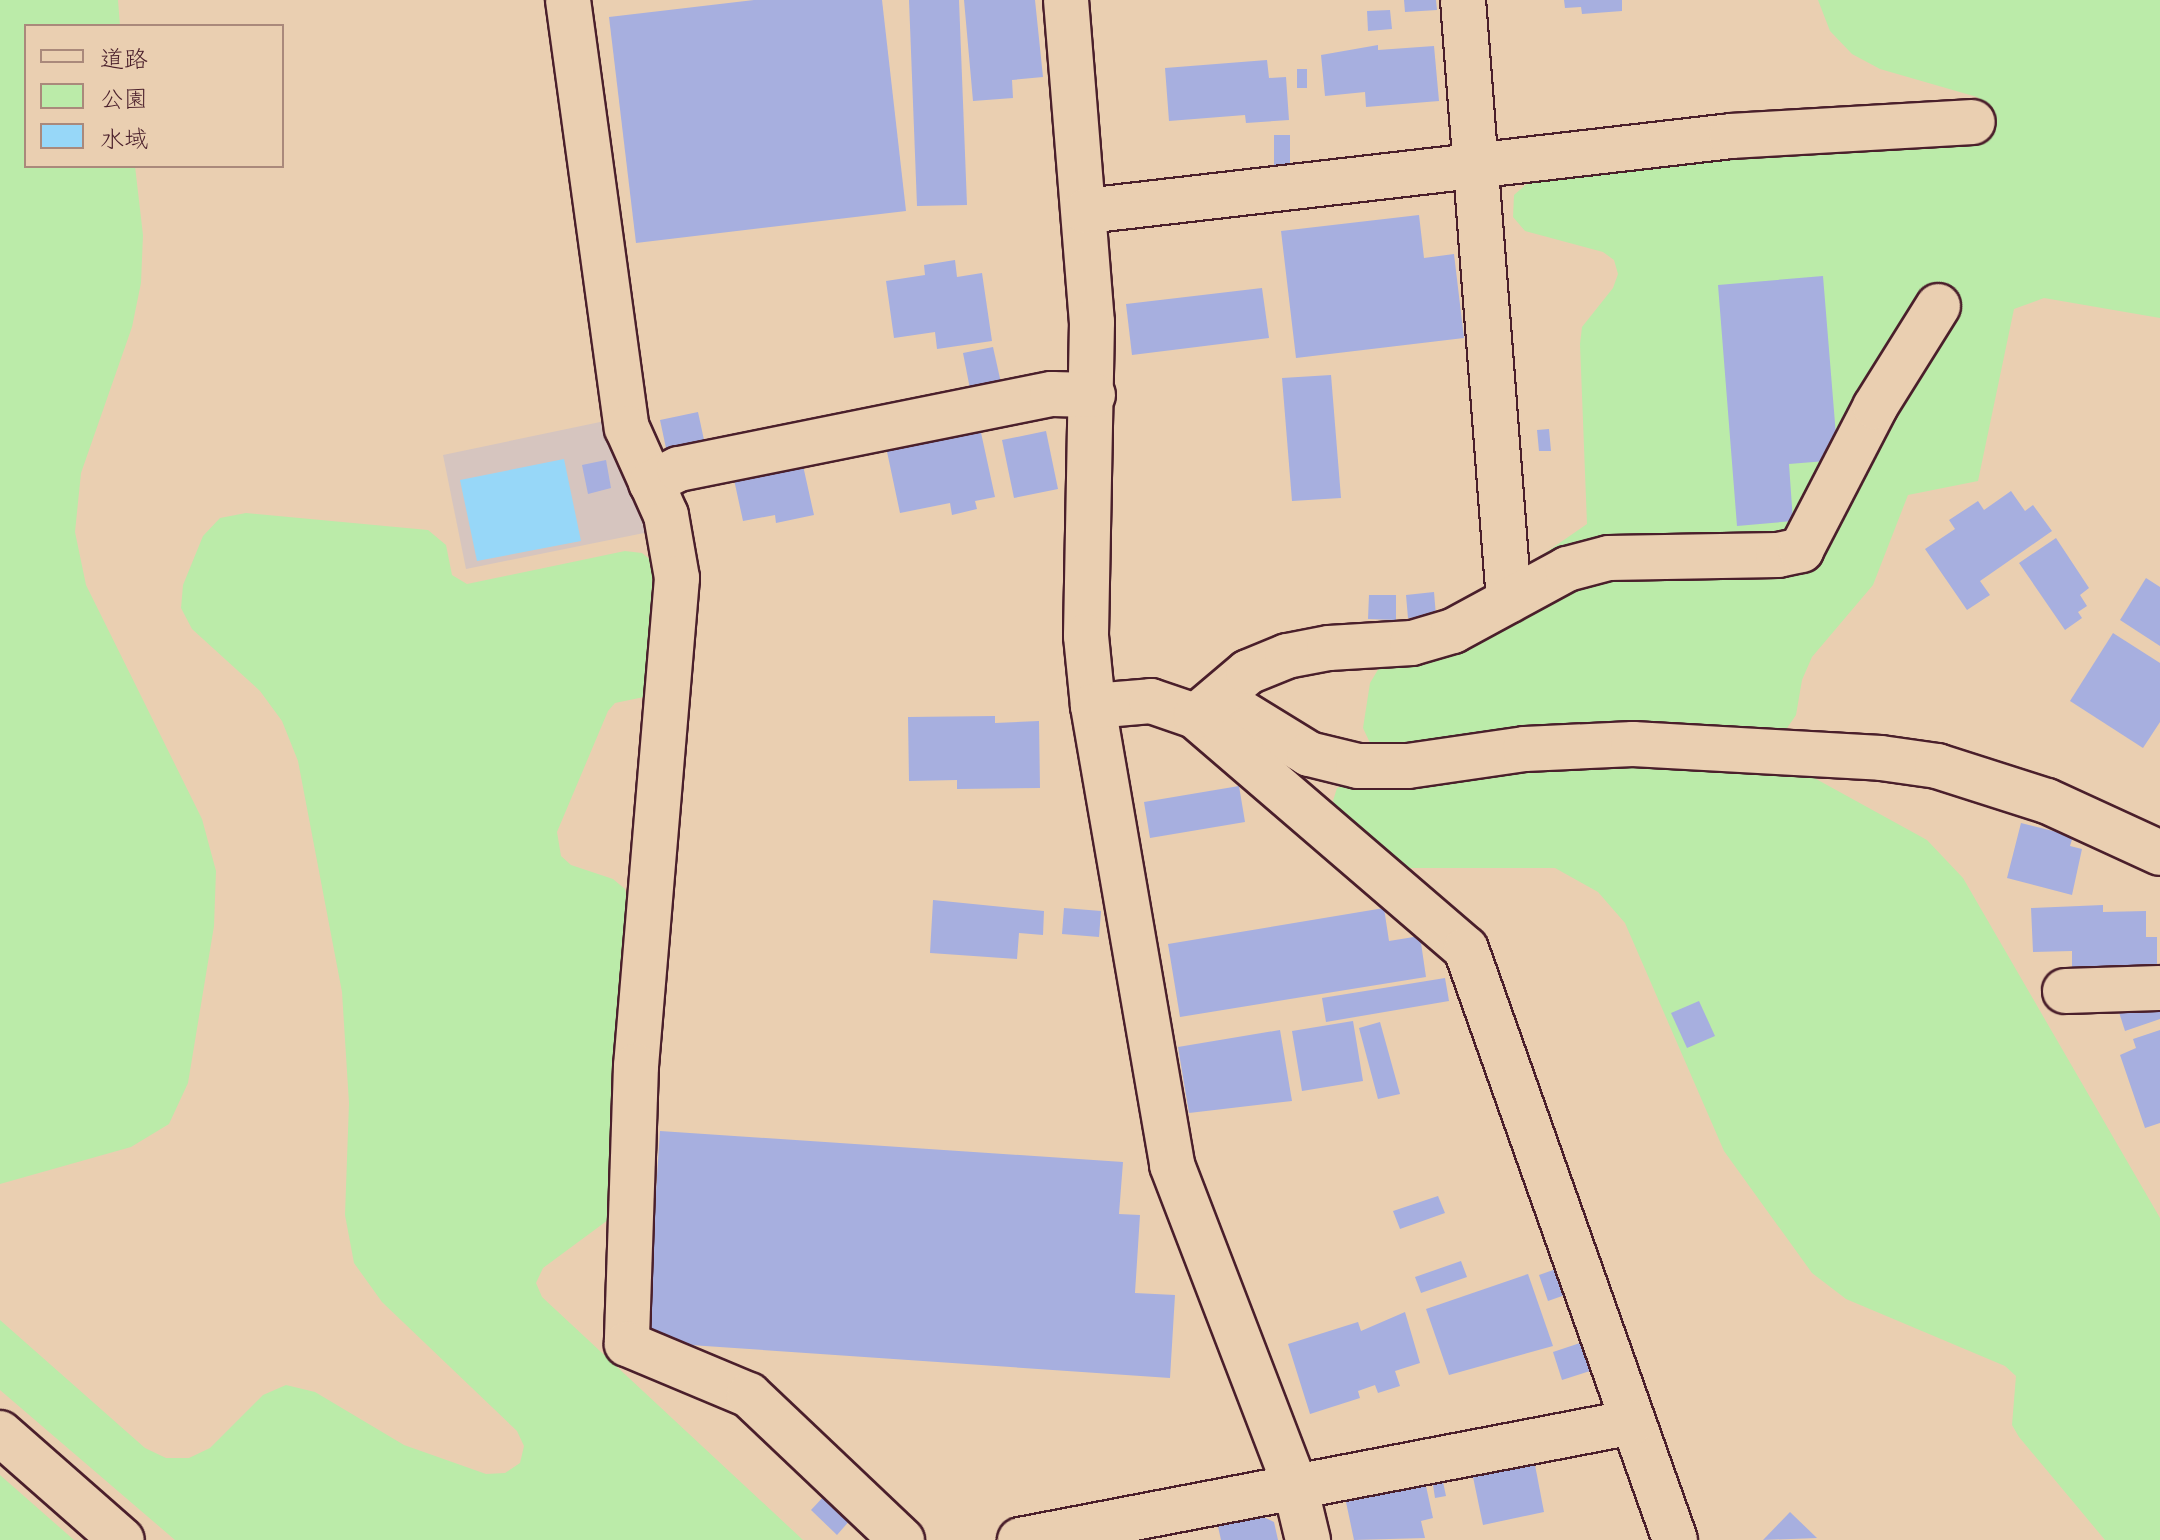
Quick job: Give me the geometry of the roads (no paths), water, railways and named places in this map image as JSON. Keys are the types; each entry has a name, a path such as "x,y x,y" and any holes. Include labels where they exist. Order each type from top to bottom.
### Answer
{"street":[{"path":"568,0 621,397 627,428 674,546 677,613 636,1066 627,1344 749,1395 902,1540"},
{"path":"1066,0 1086,211 1093,395 1086,622 1093,706 1172,1165 1295,1486 1308,1540"},
{"path":"1463,0 1509,600"},
{"path":"1086,211 1731,136 1973,122"},
{"path":"1206,707 1248,672 1287,656 1329,648 1412,643 1453,631 1567,569 1609,558 1778,555 1801,550 1875,407 1938,306"},
{"path":"651,483 679,469 1052,394 1093,395"},
{"path":"1093,706 1151,701 1206,707 1309,754 1358,766 1408,766 1525,749 1633,744 1881,758 1937,766 2038,797 2160,853"},
{"path":"1206,707 1466,949 1675,1540"},
{"path":"2065,991 2160,988"},
{"path":"1020,1540 1633,1422"},
{"path":"0,1433 122,1540"}],"water":[{"path":"564,459 581,541 477,561 460,480"}]}
